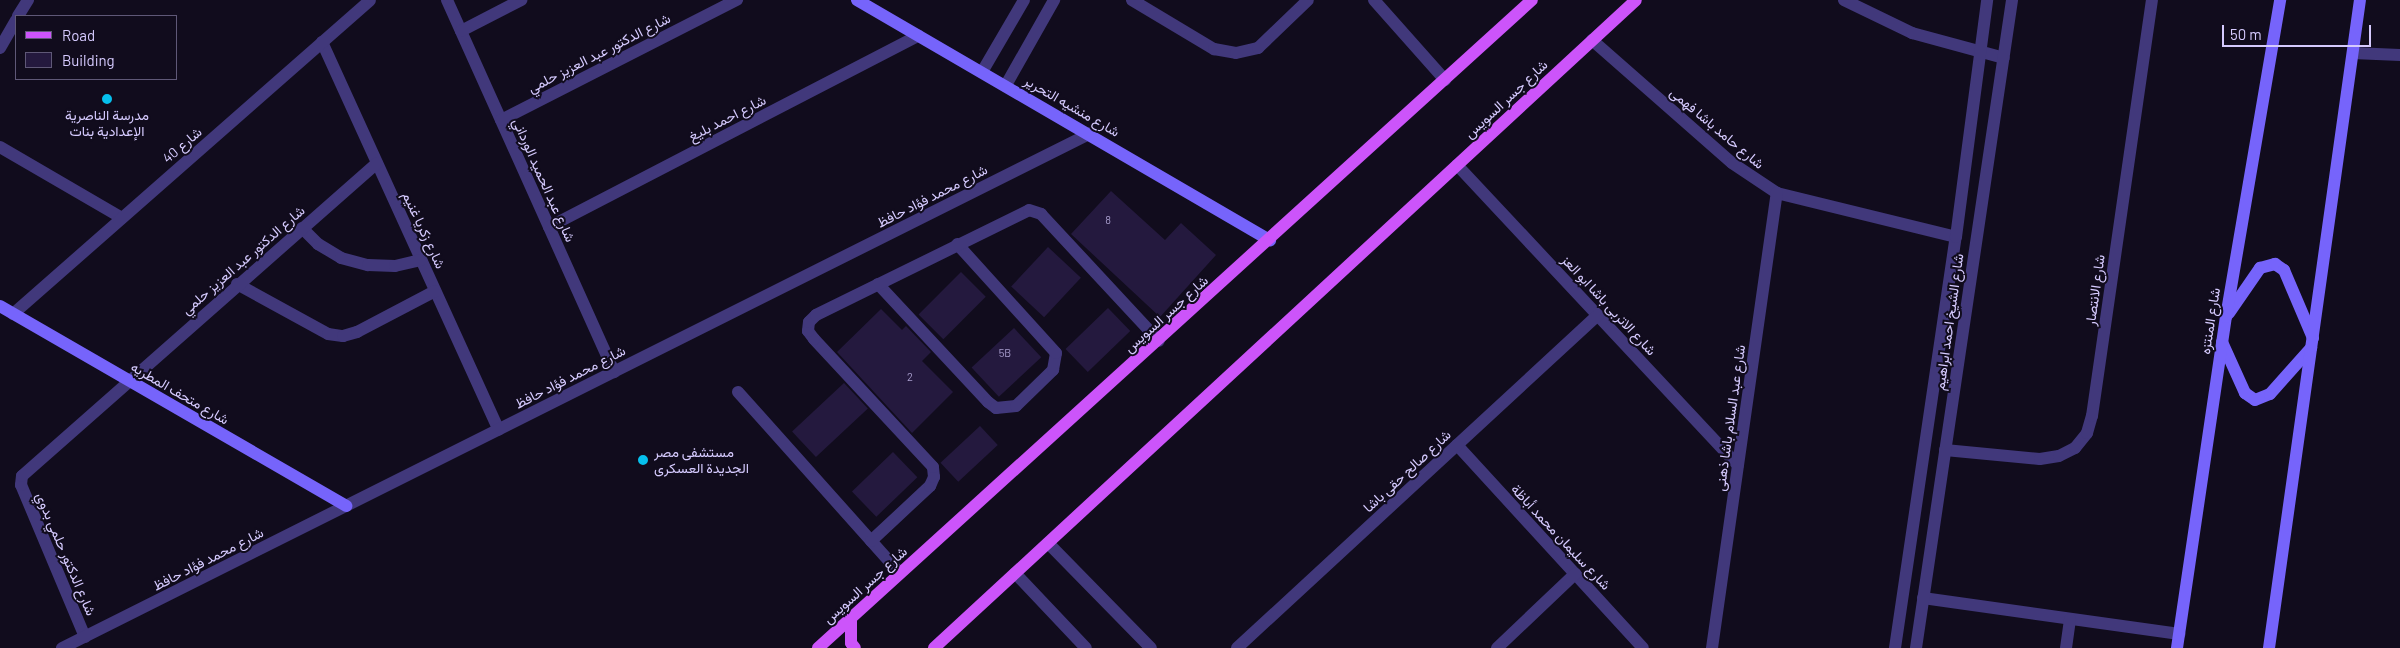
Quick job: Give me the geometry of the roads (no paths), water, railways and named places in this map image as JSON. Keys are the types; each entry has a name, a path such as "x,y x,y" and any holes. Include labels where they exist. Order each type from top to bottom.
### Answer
{"main road":[{"name":"شارع جسر السويس","path":"818,648 1159,341 1532,0"},
{"name":"شارع جسر السويس","path":"934,648 1636,0"},
{"path":"851,617 851,643 855,648"}],"street":[{"path":"19,15 28,0"},
{"name":"شارع 40","path":"13,314 370,0"},
{"name":"شارع عبد الحميد الورداني","path":"446,0 614,372"},
{"path":"460,31 521,0"},
{"name":"شارع الدكتور عبد العزيز حلمي","path":"501,120 737,0"},
{"name":"شارع منشيه التحرير","path":"857,0 1091,133 1270,240"},
{"path":"982,72 1024,0"},
{"path":"1006,85 1054,0"},
{"path":"1132,0 1214,49 1236,53 1258,48 1308,0"},
{"path":"1374,0 1445,80"},
{"path":"1844,0 1912,33 1980,54 2004,58"},
{"name":"شارع الشيخ احمد ابراهيم","path":"1895,648 1956,237 1988,0"},
{"name":"شارع الشيخ احمد ابراهيم","path":"1916,648 2012,0"},
{"name":"شارع الانتصار","path":"1945,450 2040,459 2059,456 2075,448 2087,433 2092,416 2152,0"},
{"name":"شارع المنتزه","path":"2177,648 2222,342 2280,0"},
{"path":"2269,648 2360,0"},
{"path":"0,48 15,22"},
{"name":"شارع احمد بليغ","path":"549,227 918,36"},
{"name":"شارع حامد باشا فهمى","path":"1592,40 1732,163 1777,193 1956,237"},
{"name":"شارع زكريا غنيم","path":"322,42 499,430"},
{"path":"2353,53 2400,54"},
{"name":"شارع محمد فؤاد حافظ","path":"62,648 1091,133"},
{"path":"0,147 122,218"},
{"name":"شارع الدكتور عبد العزيز حلمي","path":"130,381 237,284 377,163"},
{"name":"شارع الاتربى باشا ابو العز","path":"1457,165 1738,465"},
{"name":"شارع عبد السلام باشا ذهنى","path":"1712,648 1777,193"},
{"path":"871,541 930,486 934,477 933,467 808,331 809,322 816,315 1029,210 1041,214 1159,341"},
{"path":"302,228 318,244 342,258 368,265 395,266 421,260"},
{"path":"878,284 988,402 996,408 1016,406 1053,370 1056,353 957,244"},
{"path":"2226,317 2260,268 2274,264 2284,270 2312,342"},
{"path":"237,284 328,334 343,336 357,332 435,291"},
{"name":"شارع متحف المطريه","path":"0,306 346,506"},
{"name":"شارع صالح حقى باشا","path":"1237,648 1598,315"},
{"path":"2222,342 2245,393 2255,400 2270,394 2312,342"},
{"name":"شارع الدكتور حلمي بدوي","path":"85,637 20,485 22,476 130,381"},
{"path":"738,392 900,573"},
{"name":"شارع سليمان محمد أباظة","path":"1457,445 1643,648"},
{"path":"1048,543 1151,648"},
{"path":"1015,573 1086,648"},
{"path":"1497,648 1575,574"},
{"path":"1923,598 2179,634"},
{"path":"2066,648 2070,619"}],"place":[{"name":"مدرسة الناصرية الإعدادية بنات","path":"107,99"},
{"name":"مستشفى مصر الجديدة العسكرى","path":"643,460"}]}
